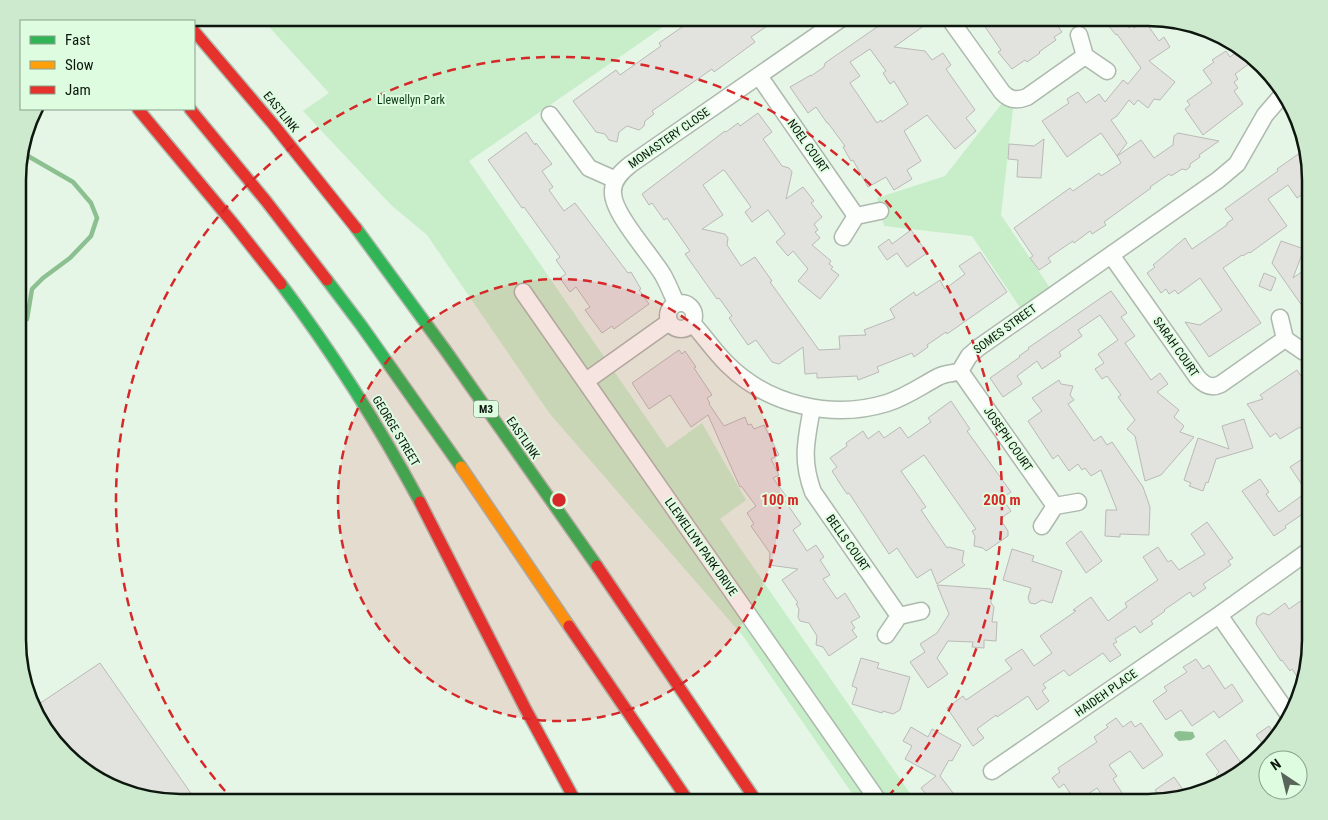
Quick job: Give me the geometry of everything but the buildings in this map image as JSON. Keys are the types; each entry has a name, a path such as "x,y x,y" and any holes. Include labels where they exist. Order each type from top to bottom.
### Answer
{"main road":[{"name":"EASTLINK","path":"195,32 326,189 398,284 606,578 751,793"},
{"name":"GEORGE STREET","path":"139,110 250,246 318,336 366,406 407,477 572,794"},
{"path":"191,110 266,201 424,413 682,793"}],"street":[{"name":"MONASTERY CLOSE","path":"616,180 631,164 830,26"},
{"path":"955,26 1002,92 1014,100 1027,97 1085,56"},
{"path":"1079,35 1085,56 1107,71"},
{"name":"NOEL COURT","path":"759,76 856,216"},
{"name":"SOMES STREET","path":"960,371 969,356 978,348 1228,173 1237,164 1266,115 1279,99"},
{"path":"550,115 588,168 616,180 613,192 618,211 663,275 676,303"},
{"path":"843,237 856,216 880,211"},
{"name":"SARAH COURT","path":"1111,255 1197,377 1206,385 1216,386 1221,384 1285,339"},
{"name":"LLEWELLYN PARK DRIVE","path":"523,292 873,793"},
{"path":"676,303 684,303 691,307 694,315 689,326 681,329 676,328 669,322 668,311 676,303"},
{"path":"1280,318 1285,339 1301,350"},
{"path":"586,381 669,322"},
{"path":"692,323 740,375 777,396 812,408 855,409 875,406 910,394 940,376 960,371"},
{"name":"JOSEPH COURT","path":"960,371 1055,506"},
{"name":"BELLS COURT","path":"812,408 806,442 805,465 813,492 899,616"},
{"path":"1042,526 1055,506 1078,502"},
{"name":"HAIDEH PLACE","path":"992,771 1301,556"},
{"path":"886,635 899,616 921,611"},
{"path":"1219,615 1285,710"}],"green space":[{"name":"Llewellyn Park","path":"664,26 469,161 667,448 702,423 746,500 720,519 910,793 852,793 743,636 550,414 427,235 391,205 303,111 329,93 269,27"},
{"path":"1007,97 1014,100 1001,215 1054,294 1025,315 972,236 884,226 877,198 945,176"}],"shaded area":[{"path":"1175,732 1193,732 1195,737 1191,740 1179,741 1174,736"}],"waterway":[{"path":"26,320 32,289 43,278 70,258 91,236 97,218 91,203 73,182 29,156"}],"traffic: fast":[{"path":"356,228 446,351 597,566"},
{"path":"327,280 461,467"},
{"path":"281,284 355,390 420,502"}],"traffic: slow":[{"path":"461,467 569,626"}],"traffic: jam":[{"path":"195,32 273,124 356,228"},
{"path":"139,110 281,284"},
{"path":"191,110 266,201 327,280"},
{"path":"420,502 525,708 571,794"},
{"path":"597,566 751,793"},
{"path":"569,626 683,793"}]}
